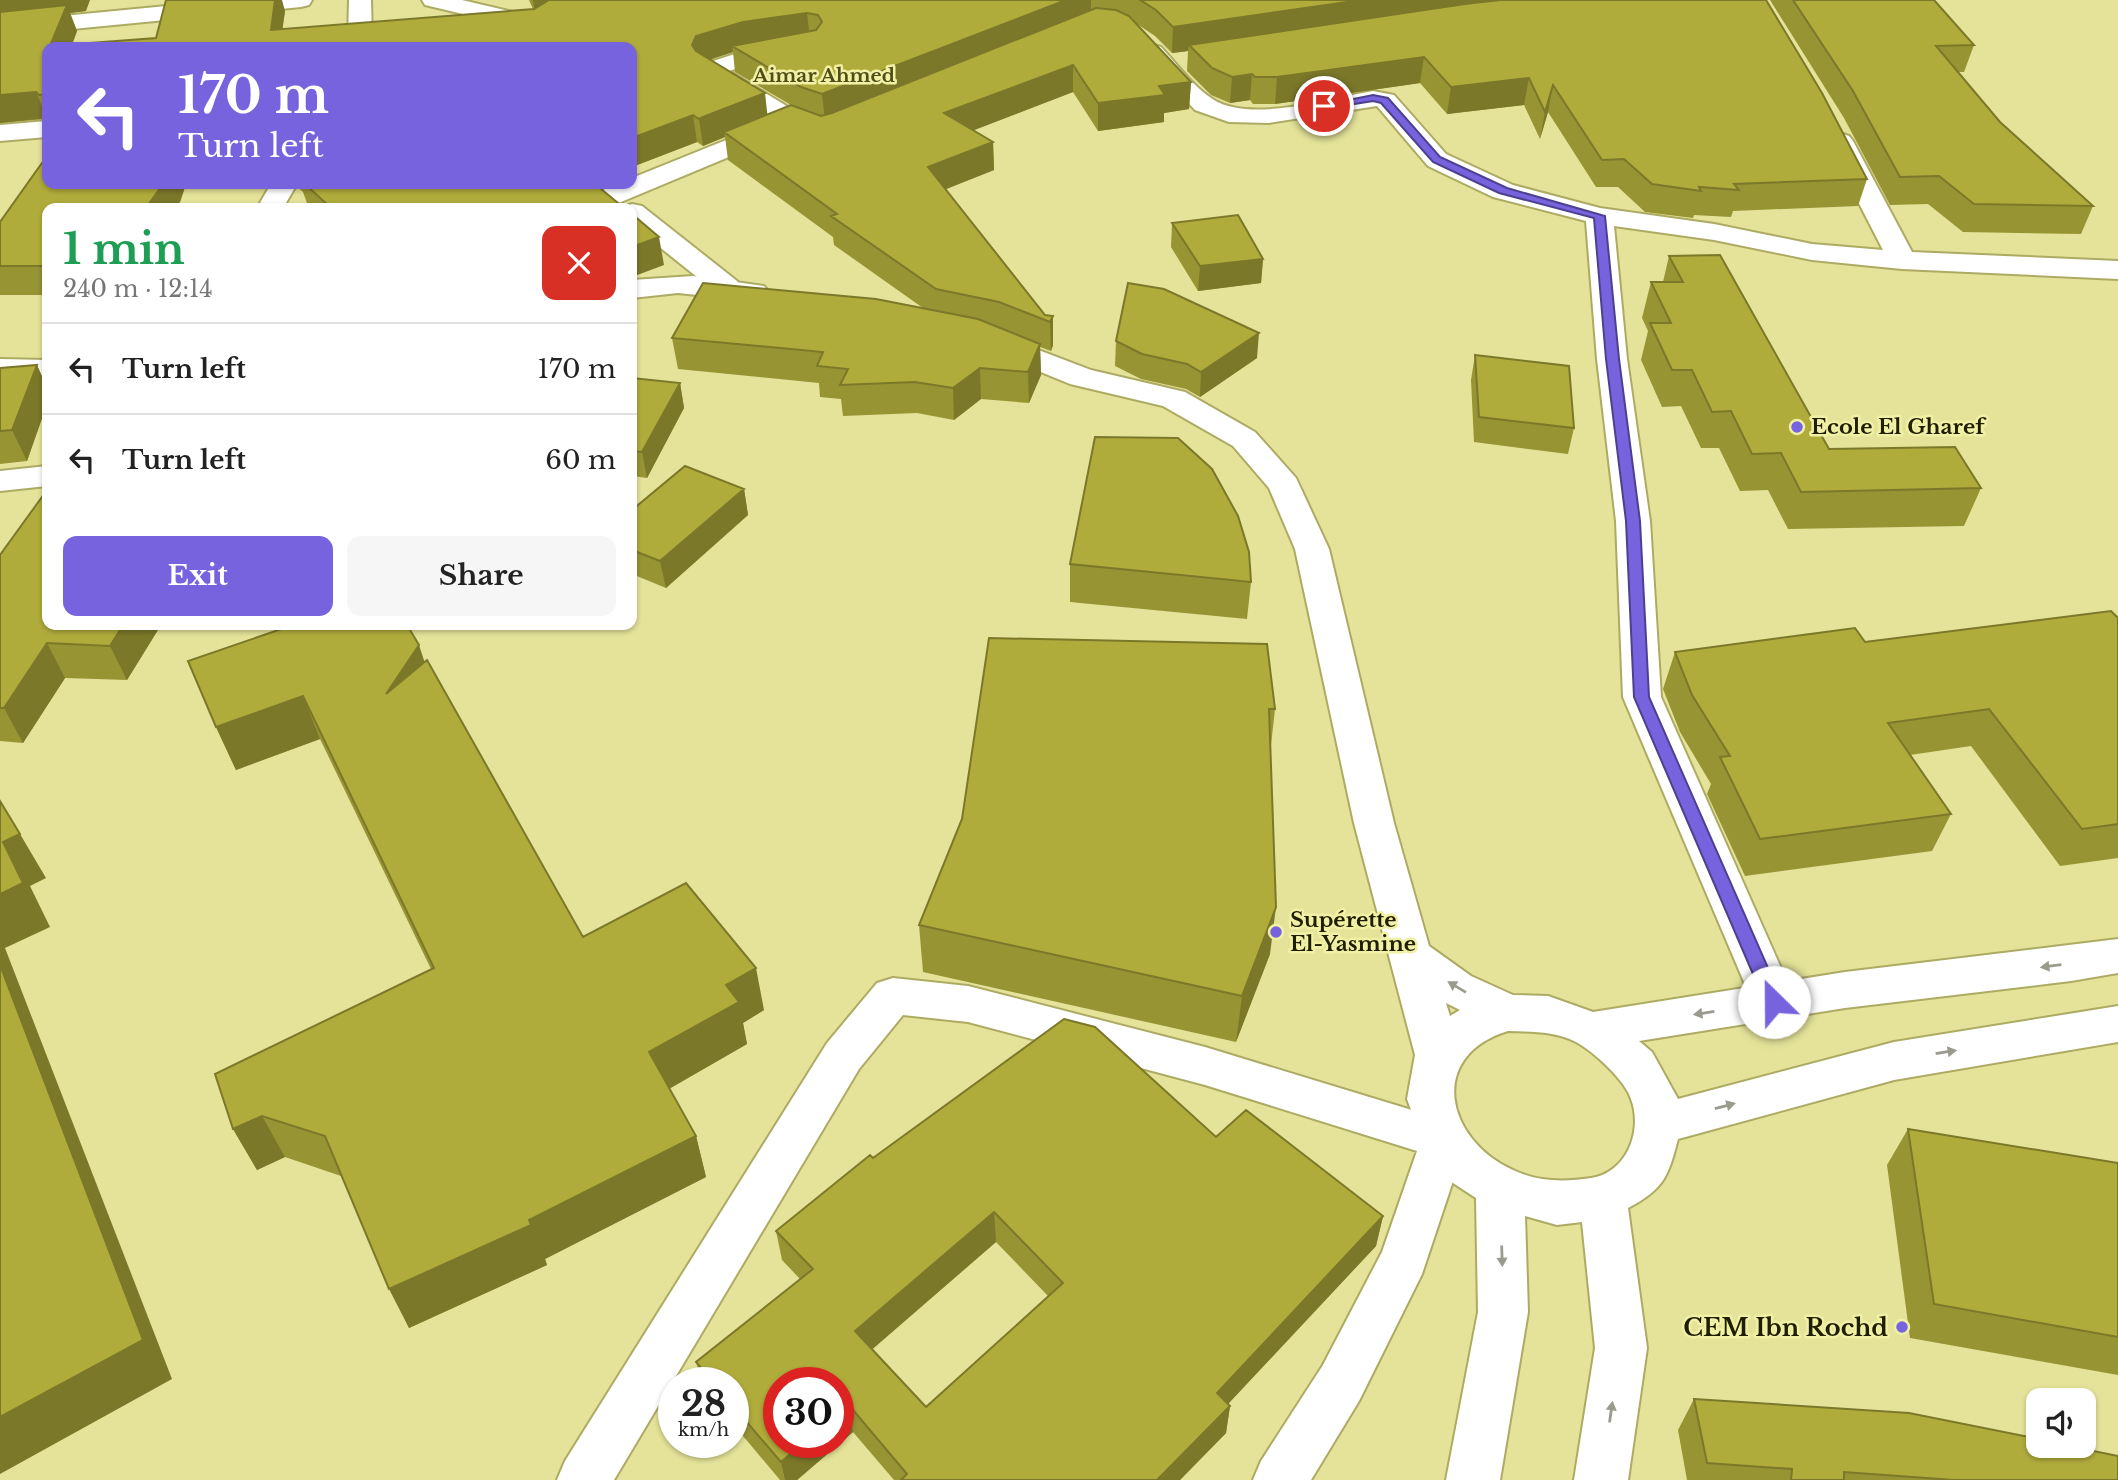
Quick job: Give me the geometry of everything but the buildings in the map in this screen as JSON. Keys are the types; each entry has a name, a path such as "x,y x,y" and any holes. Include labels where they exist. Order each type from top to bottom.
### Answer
{"street":[{"path":"0,29 300,0"},
{"path":"358,42 360,0"},
{"path":"433,0 538,25"},
{"path":"512,42 563,8 586,0"},
{"path":"1138,38 1210,109 1239,116 1276,114 1373,98 1385,100 1437,160 1503,191 1599,216 1714,232 1812,252 1902,260 2118,270"},
{"path":"810,48 747,57 710,70 794,121 825,133 850,123"},
{"path":"1165,64 1192,60"},
{"path":"1829,119 1902,260"},
{"path":"616,200 794,121"},
{"path":"0,133 42,129"},
{"path":"637,216 727,287"},
{"path":"1599,216 1612,359 1633,521 1642,697 1774,1002"},
{"path":"637,288 662,284 727,287 780,297"},
{"path":"962,334 988,340 1082,377 1174,399 1244,439 1284,485 1312,549 1374,823 1438,1055 1430,1099 1444,1139 1471,1168 1500,1188 1558,1204 1603,1198 1634,1181 1647,1168 1659,1124 1654,1096 1636,1065 1593,1030 1548,1014 1508,1013 1471,1024 1438,1055"},
{"path":"0,368 42,369"},
{"path":"0,481 42,477"},
{"path":"1410,955 1457,988 1508,1013"},
{"path":"1593,1030 1845,990 2071,964 2118,956"},
{"path":"584,1480 844,1056 893,996 968,1004 1205,1066 1444,1139"},
{"path":"1659,1124 1894,1060 2118,1024"},
{"path":"1280,1480 1341,1382 1405,1258 1444,1139"},
{"path":"1473,1480 1503,1312 1500,1188"},
{"path":"1601,1480 1621,1348 1603,1198"}],"place":[{"name":"Ecole El Gharef","path":"1797,427"},
{"name":"Supérette El-Yasmine","path":"1276,932"},
{"name":"CEM Ibn Rochd","path":"1902,1327"}],"district":[{"name":"Aimar Ahmed","path":"824,75"}],"route":[{"path":"1324,106 1373,98 1385,100 1390,109 1437,160 1503,191 1599,216 1612,359 1633,521 1642,697 1774,1002"}]}
